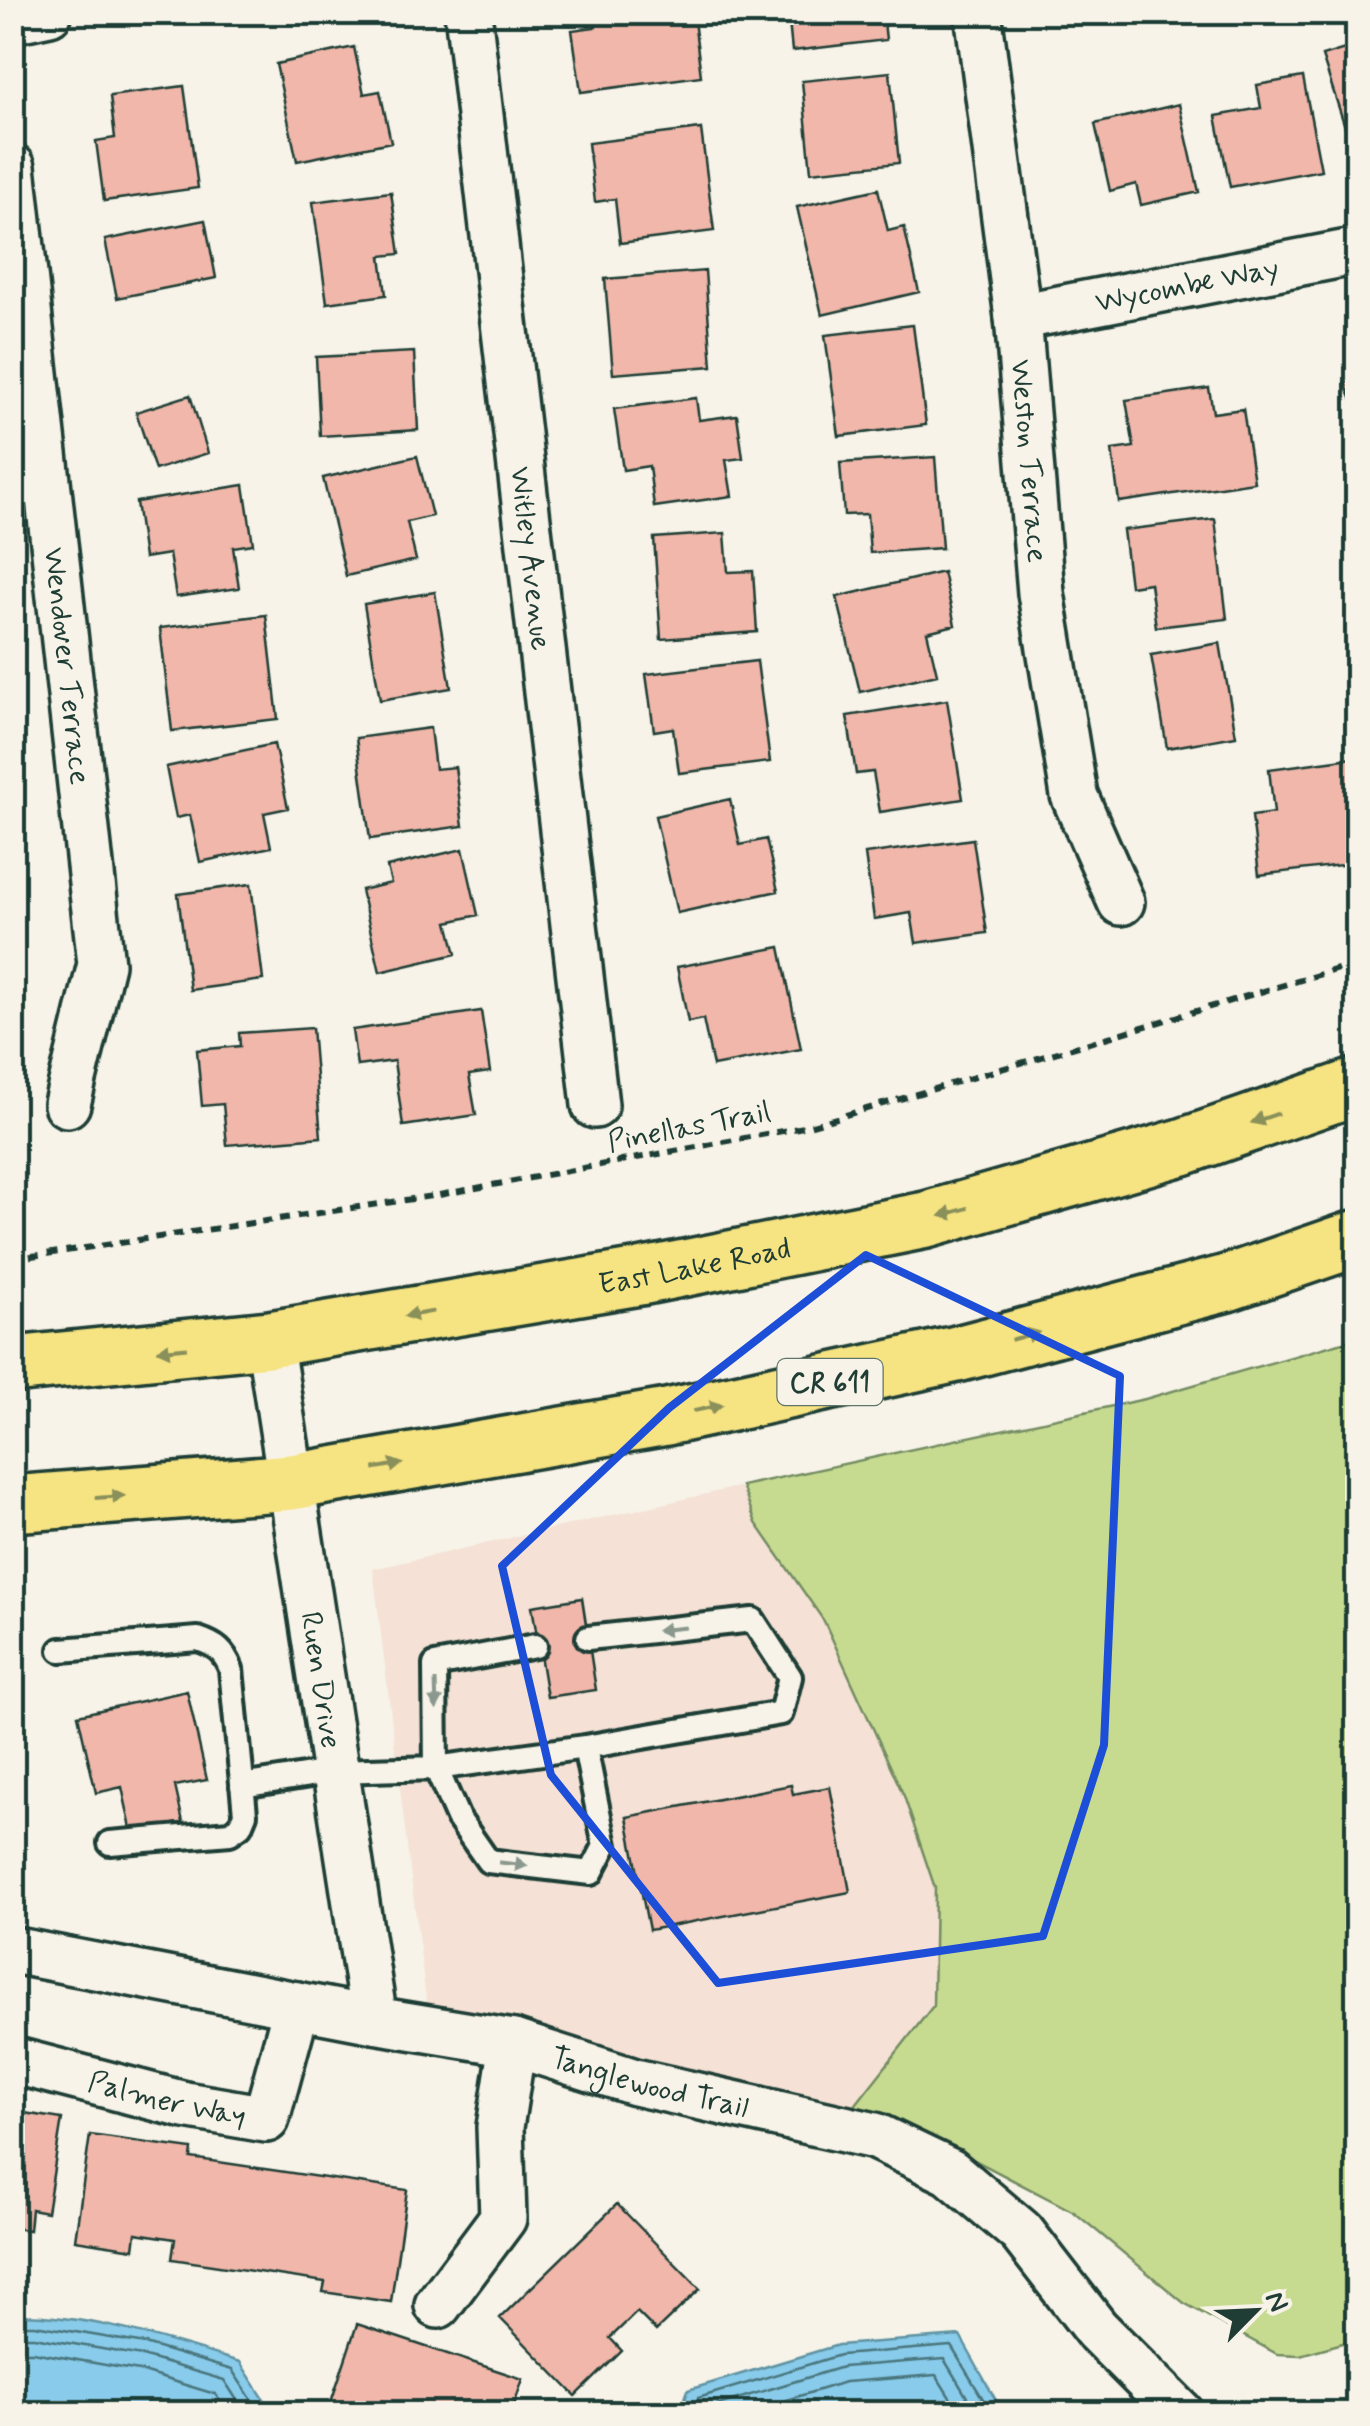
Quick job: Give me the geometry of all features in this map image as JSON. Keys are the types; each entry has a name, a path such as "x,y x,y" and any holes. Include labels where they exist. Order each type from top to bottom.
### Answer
{"main road":[{"name":"East Lake Road","path":"12,1365 269,1339 640,1277 926,1220 1182,1147 1358,1086"},
{"name":"CR 611","path":"12,1504 292,1482 667,1417 956,1354 1227,1283 1358,1238"}],"street":[{"path":"12,20 49,12"},
{"name":"Witley Avenue","path":"468,12 595,1105"},
{"name":"Weston Terrace","path":"978,12 1018,316 1041,593 1074,795 1121,902"},
{"name":"Wendover Terrace","path":"12,167 100,964 67,1104"},
{"name":"Wycombe Way","path":"1018,316 1358,251"},
{"name":"Ruen Drive","path":"269,1339 374,2020"},
{"name":"Tanglewood Trail","path":"12,1950 296,2006 513,2043 635,2082 874,2136 950,2172 1021,2232 1096,2330 1181,2414"},
{"name":"Palmer Way","path":"12,2060 185,2105 266,2119 296,2006"},
{"path":"438,2306 503,2218 500,2127 513,2043"}],"lane":[{"path":"242,1786 335,1771 436,1768 781,1713 790,1676 754,1620 588,1638"},
{"path":"61,1650 198,1639 216,1645 226,1655 231,1669 245,1814 240,1826 230,1833 110,1843"},
{"path":"535,1646 435,1664 436,1768 458,1818 488,1861 591,1873 605,1846 585,1747"}],"path":[{"name":"Pinellas Trail","path":"12,1258 438,1196 809,1126 1358,962"}],"highlighted area":[{"path":"866,1255 1120,1376 1104,1745 1043,1936 718,1983 551,1775 502,1566 669,1408"}],"shaded area":[{"path":"742,1486 756,1523 824,1621 904,1796 935,1888 933,2006 853,2108 643,2061 538,2028 538,2023 427,2007 373,1569"}],"green space":[{"path":"1357,1338 1357,2339 1300,2355 1277,2354 1184,2303 1074,2212 894,2118 853,2108 933,2006 935,1888 904,1796 824,1621 756,1523 742,1486 1145,1399"}],"water":[{"path":"12,2315 99,2324 240,2362 273,2413 13,2413"},
{"path":"960,2336 1003,2413 680,2413 688,2390 838,2345"}],"building":[{"path":"593,12 693,12 701,76 581,92 572,30 595,27"},
{"path":"788,12 883,12 886,40 792,51"},
{"path":"1358,45 1358,133 1348,136 1322,56"},
{"path":"354,47 364,94 380,91 391,142 297,161 276,64"},
{"path":"890,72 899,163 811,172 802,81"},
{"path":"1303,77 1321,170 1230,187 1216,116 1261,108 1257,85"},
{"path":"184,86 198,188 104,201 96,141 115,138 110,96"},
{"path":"1179,104 1199,192 1141,205 1136,184 1110,191 1095,124"},
{"path":"701,129 714,231 620,243 615,199 595,202 588,143"},
{"path":"878,189 888,231 904,227 919,292 822,315 797,207"},
{"path":"391,192 400,254 381,256 386,295 327,303 313,202"},
{"path":"205,220 216,278 117,298 105,240"},
{"path":"705,271 712,366 613,374 605,279"},
{"path":"913,325 926,425 839,436 825,335"},
{"path":"414,352 418,430 320,436 316,357"},
{"path":"1358,378 1358,415 1345,383"},
{"path":"1209,388 1213,413 1243,409 1254,482 1119,502 1112,450 1134,447 1126,400"},
{"path":"190,395 208,453 155,470 136,412"},
{"path":"696,398 699,420 737,415 743,458 726,460 732,496 654,507 649,466 623,470 614,409"},
{"path":"417,456 432,516 407,522 416,560 346,576 323,478"},
{"path":"935,457 942,548 870,553 867,514 844,515 840,463"},
{"path":"244,485 253,544 233,547 239,588 176,597 169,554 144,558 136,502"},
{"path":"1215,519 1227,619 1156,627 1150,583 1130,586 1123,530"},
{"path":"725,533 728,572 753,571 757,632 661,639 654,538"},
{"path":"943,572 955,625 927,632 937,674 860,692 837,597"},
{"path":"435,592 451,688 380,700 364,604"},
{"path":"266,615 278,719 172,731 160,628"},
{"path":"1220,643 1236,736 1167,748 1151,655"},
{"path":"757,661 770,762 679,773 673,728 654,731 646,674"},
{"path":"947,700 963,799 880,812 873,772 856,774 847,716"},
{"path":"430,728 435,769 455,767 463,826 370,839 356,738"},
{"path":"274,744 288,808 264,813 271,847 200,862 190,815 176,818 166,767"},
{"path":"1352,758 1358,795 1358,863 1259,875 1252,816 1274,813 1269,769"},
{"path":"730,799 740,845 766,839 778,891 677,913 655,816"},
{"path":"973,839 987,933 916,943 911,913 874,919 865,854"},
{"path":"463,849 478,915 448,922 456,954 380,972 361,890 391,883 387,867"},
{"path":"251,884 263,980 190,990 178,894"},
{"path":"780,947 801,1049 713,1066 703,1019 688,1022 677,967"},
{"path":"481,1011 490,1072 469,1075 476,1115 403,1126 394,1061 357,1066 352,1030"},
{"path":"312,1028 321,1137 227,1145 223,1104 202,1106 197,1050 240,1046 239,1033"},
{"path":"582,1598 596,1690 547,1697 532,1606"},
{"path":"187,1691 207,1780 175,1786 183,1822 132,1833 122,1787 96,1793 78,1715"},
{"path":"791,1785 793,1794 830,1787 850,1892 649,1930 627,1817"},
{"path":"12,2111 62,2119 47,2212 31,2209 29,2230 12,2228"},
{"path":"90,2135 192,2149 191,2158 407,2190 391,2302 323,2292 325,2282 172,2259 175,2239 136,2233 134,2249 75,2240"},
{"path":"617,2204 700,2289 656,2331 637,2312 610,2338 622,2351 576,2396 500,2318"},
{"path":"357,2324 523,2379 511,2414 327,2414"}]}
